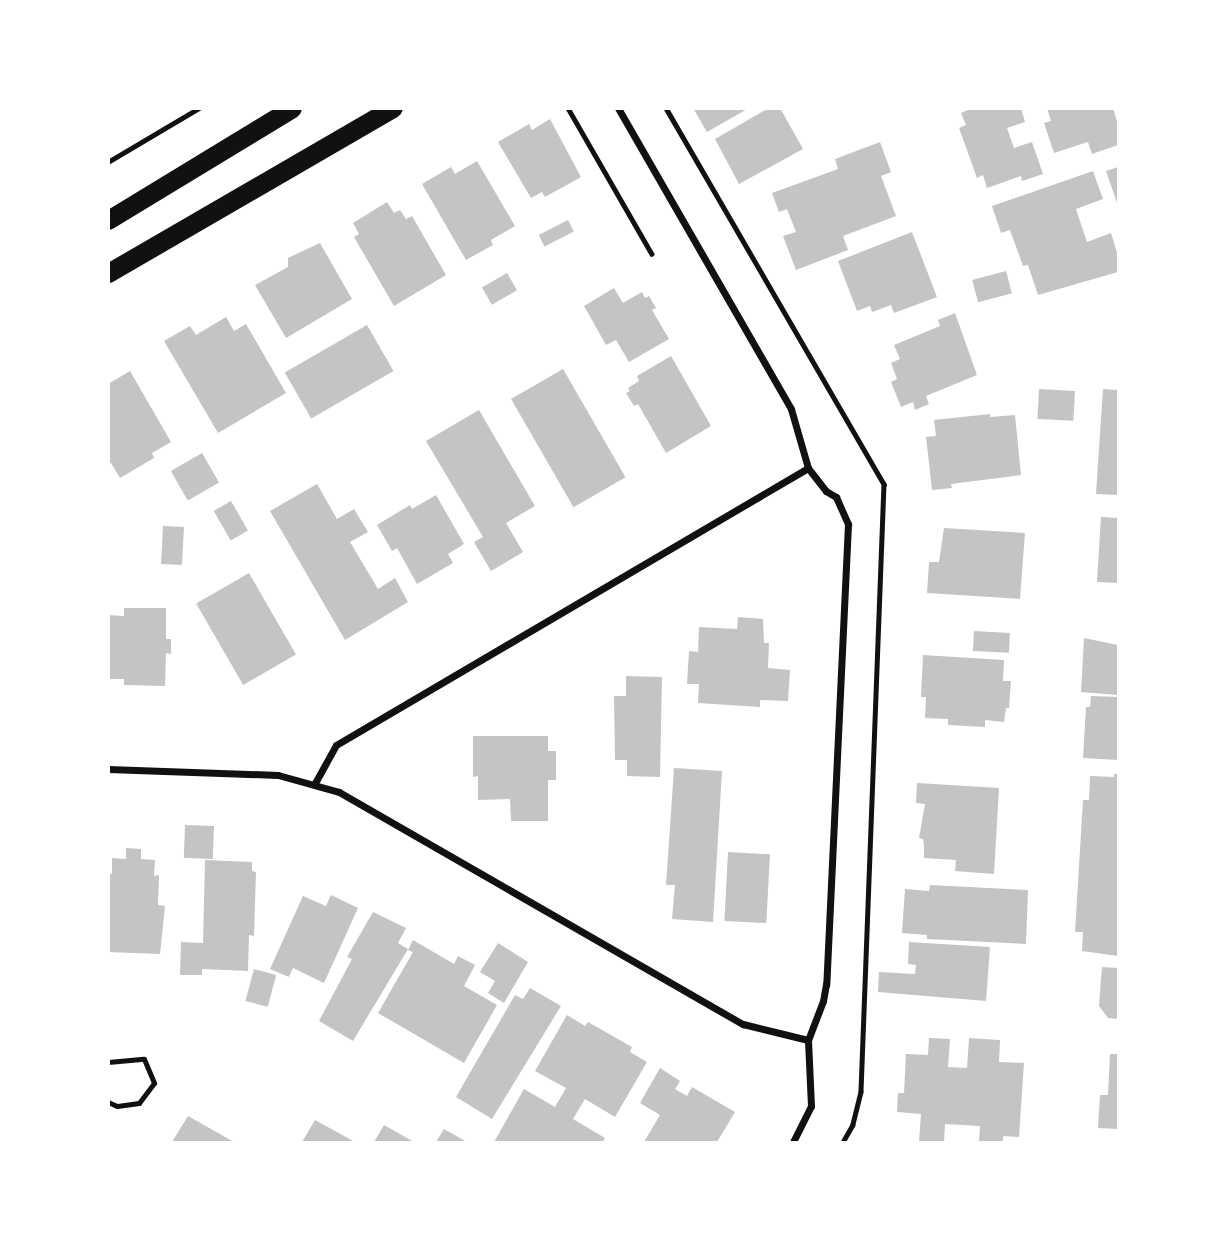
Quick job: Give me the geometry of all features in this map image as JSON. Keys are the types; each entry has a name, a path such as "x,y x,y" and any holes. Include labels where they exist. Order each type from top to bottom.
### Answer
{"highway":[{"path":"108,220 292,108"},
{"path":"108,273 393,108"}],"street":[{"path":"618,108 792,409 808,468 842,507 848,537 826,984 823,1001 808,1040 811,1106 793,1143"},
{"path":"315,783 336,745 808,468"},
{"path":"108,769 255,774 315,783 339,792 743,1024 808,1040"}],"lane":[{"path":"108,1062 144,1059 154,1083 139,1103 117,1106 108,1102"}],"path":[{"path":"108,162 199,108"},
{"path":"568,108 652,254"}],"building":[{"path":"693,108 749,108 707,132"},
{"path":"769,108 780,108 803,149 739,184 715,139"},
{"path":"973,108 1021,108 1025,122 1007,128 1014,148 1032,142 1043,174 1022,181 1021,176 987,188 983,175 977,178 959,128 966,125 961,113"},
{"path":"1047,108 1113,108 1118,125 1118,145 1092,154 1088,142 1054,153 1044,123 1051,121"},
{"path":"550,119 581,177 545,197 542,192 531,198 498,142 529,124 532,130"},
{"path":"880,142 891,172 881,176 896,216 843,236 848,250 796,270 783,236 796,232 787,209 779,212 772,193 838,169 835,159"},
{"path":"477,161 515,226 491,240 493,245 466,260 422,184 451,167 455,174"},
{"path":"1118,167 1118,206 1106,171"},
{"path":"1093,171 1103,199 1076,209 1087,242 1111,233 1118,256 1118,272 1038,295 1028,265 1023,266 1010,230 1001,233 992,206"},
{"path":"387,202 394,213 400,210 406,219 412,216 446,275 394,306 354,237 359,234 353,223"},
{"path":"568,220 574,232 544,247 539,235"},
{"path":"912,232 937,297 894,313 891,305 872,312 870,306 857,311 838,261"},
{"path":"320,243 352,299 286,338 255,285 288,267 288,258"},
{"path":"1006,271 1012,293 978,302 972,280"},
{"path":"507,273 517,290 492,305 482,288"},
{"path":"614,288 623,303 642,292 645,298 649,296 656,308 652,310 669,339 629,362 616,340 606,345 584,306"},
{"path":"955,313 977,375 926,396 929,404 915,410 913,402 901,407 891,382 897,379 891,363 900,359 894,345 940,326 938,320"},
{"path":"226,317 234,331 246,324 286,393 218,433 164,341 190,326 196,335"},
{"path":"367,325 394,371 311,418 285,372"},
{"path":"671,356 711,426 666,453 638,404 634,406 626,393 630,391 628,388 639,381 637,376"},
{"path":"563,369 626,477 574,507 511,399"},
{"path":"130,371 171,442 152,453 154,458 120,478 111,463 108,465 108,384"},
{"path":"1039,389 1075,391 1073,421 1037,419"},
{"path":"1103,389 1118,390 1118,495 1096,494"},
{"path":"479,410 535,506 506,523 523,552 491,571 474,542 483,537 426,441"},
{"path":"990,414 990,417 1015,415 1021,475 951,484 952,488 932,490 926,437 936,436 934,420"},
{"path":"202,453 219,482 188,500 171,471"},
{"path":"317,484 337,519 354,509 368,532 350,542 378,589 395,578 408,602 345,640 270,511"},
{"path":"436,495 464,544 448,554 453,563 417,584 397,548 392,551 377,525 410,505 412,509"},
{"path":"231,501 248,530 231,540 214,511"},
{"path":"1101,517 1118,518 1118,583 1097,582"},
{"path":"163,526 184,527 182,565 161,564"},
{"path":"944,528 1025,533 1020,599 927,593 929,562 939,562"},
{"path":"249,573 296,654 243,685 196,604"},
{"path":"124,608 166,608 166,639 171,639 171,654 166,653 165,686 124,685 124,679 108,679 108,615 124,616"},
{"path":"738,617 763,619 764,643 769,643 768,668 790,670 788,701 760,700 760,707 698,703 699,684 687,684 689,651 698,652 699,627 737,629"},
{"path":"974,631 1010,633 1009,653 973,651"},
{"path":"1084,638 1118,645 1118,695 1081,692"},
{"path":"923,655 1004,660 1003,681 1011,681 1009,708 1006,708 1004,722 985,720 985,727 948,725 948,719 925,718 926,697 921,697"},
{"path":"626,676 662,677 660,777 627,776 627,760 615,760 614,696 626,696"},
{"path":"1091,696 1118,697 1118,760 1083,758 1086,707 1090,707"},
{"path":"473,736 548,736 548,751 556,751 556,780 548,780 548,821 511,821 510,799 478,800 478,776 473,777"},
{"path":"674,768 722,771 713,922 672,919 675,885 666,885"},
{"path":"1114,774 1118,774 1118,956 1082,951 1083,932 1075,932 1083,800 1089,800 1090,776 1114,777"},
{"path":"917,783 999,788 994,874 955,871 956,860 924,858 923,839 919,838 925,804 916,803"},
{"path":"185,825 214,826 213,859 184,858"},
{"path":"126,848 141,849 141,859 155,860 154,876 159,875 158,905 165,906 160,954 108,952 108,874 112,874 112,858 126,859"},
{"path":"728,852 770,854 766,923 724,921"},
{"path":"205,860 252,862 252,871 256,872 254,936 249,935 248,971 202,969 202,975 180,975 181,942 203,943"},
{"path":"930,885 1028,890 1026,944 927,939 927,935 902,933 905,889 929,891"},
{"path":"331,895 358,908 324,983 293,968 289,977 270,969 303,896 326,906"},
{"path":"373,912 406,928 398,943 408,949 353,1041 319,1021 352,959 347,957"},
{"path":"413,940 454,964 458,956 475,965 464,986 497,1005 464,1063 378,1013 413,952 408,950"},
{"path":"909,942 990,947 986,1001 878,992 879,972 915,974 916,965 908,964"},
{"path":"498,943 528,962 504,1003 488,993 495,981 480,972"},
{"path":"1102,967 1118,968 1118,1019 1108,1018 1099,1006"},
{"path":"254,969 276,975 268,1007 245,1001"},
{"path":"530,988 561,1006 492,1119 456,1097 515,995 523,999"},
{"path":"567,1015 585,1026 588,1022 632,1047 630,1052 647,1062 615,1117 585,1099 573,1119 605,1138 603,1142 494,1142 524,1089 555,1107 566,1088 535,1071"},
{"path":"929,1038 950,1039 948,1067 967,1068 969,1038 1000,1040 999,1062 1024,1063 1019,1137 1003,1136 1003,1142 979,1142 980,1126 945,1124 944,1142 919,1142 921,1114 897,1112 898,1093 904,1093 906,1054 928,1055"},
{"path":"1110,1054 1118,1054 1118,1129 1098,1128 1100,1095 1108,1095"},
{"path":"660,1068 680,1081 675,1089 687,1096 692,1087 735,1112 717,1142 644,1142 660,1115 640,1103"},
{"path":"188,1116 234,1142 172,1142"},
{"path":"315,1120 355,1142 302,1142"},
{"path":"384,1125 414,1142 374,1142"},
{"path":"444,1129 467,1142 436,1142"}]}
